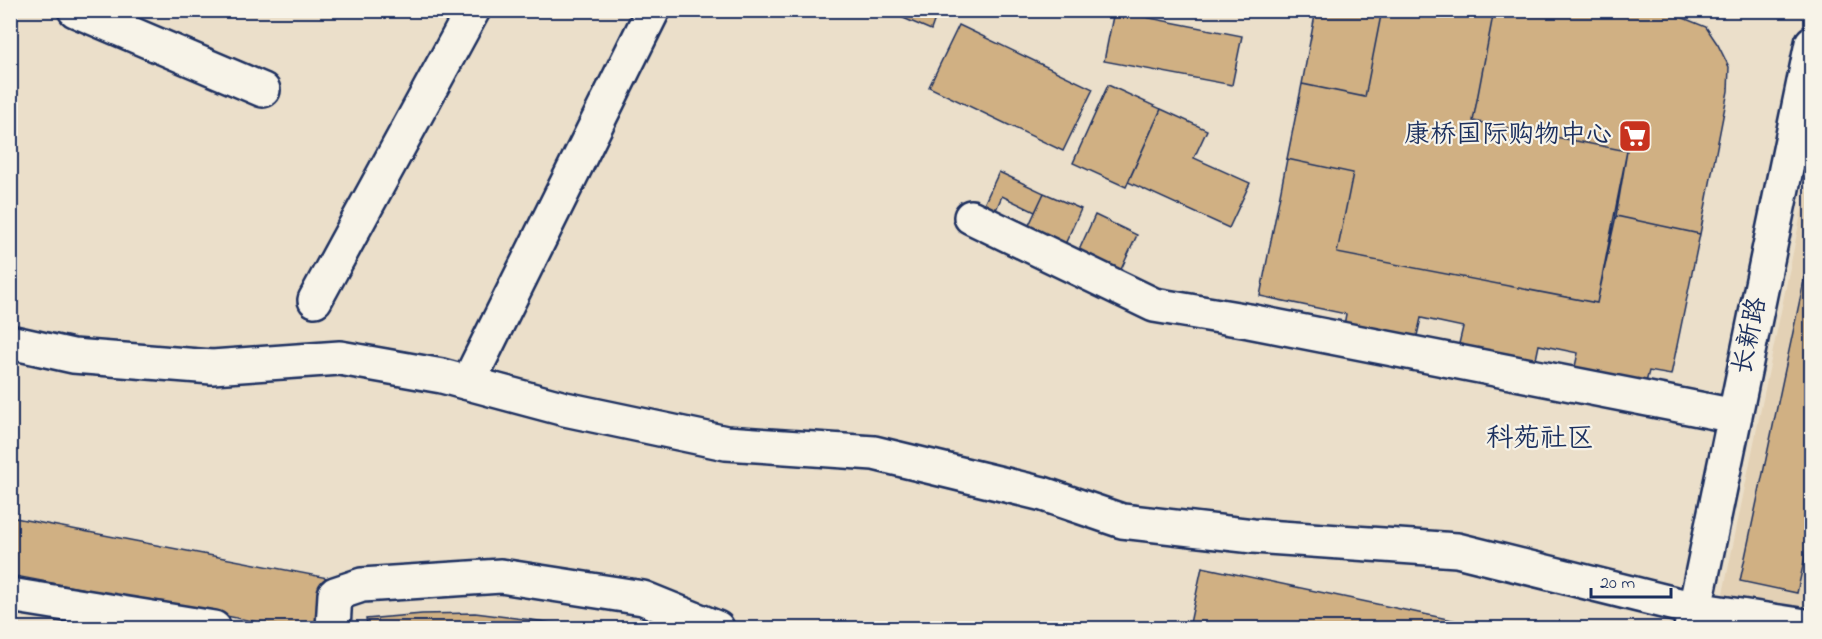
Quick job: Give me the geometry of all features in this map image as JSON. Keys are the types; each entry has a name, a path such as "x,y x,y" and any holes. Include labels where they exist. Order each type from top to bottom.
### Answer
{"street":[{"path":"75,10 263,90"},
{"path":"315,300 473,10"},
{"path":"468,383 653,10"},
{"name":"长新路","path":"1693,619 1812,43"},
{"path":"971,217 1154,305 1248,321 1735,416"},
{"path":"10,342 73,356 212,367 340,358 442,376 565,409 726,443 874,453 1043,494 1122,521 1253,536 1457,550 1693,619 1812,627"},
{"path":"333,628 335,594 362,585 501,576 643,598 717,628"},
{"path":"10,595 214,628"}],"shaded area":[{"path":"1811,165 1811,628 1716,628"}],"building":[{"path":"904,10 938,10 931,30 901,17"},
{"path":"1316,10 1382,10 1365,97 1302,84"},
{"path":"1382,10 1494,10 1473,121 1627,151 1597,303 1337,253 1353,173 1287,159 1302,84 1365,97"},
{"name":"康桥国际购物中心","path":"1494,10 1655,10 1676,15 1706,27 1729,67 1728,91 1700,234 1616,216 1627,151 1473,121"},
{"path":"1114,11 1242,36 1232,85 1104,61"},
{"path":"959,25 1093,89 1063,151 929,87"},
{"path":"1108,85 1161,109 1126,187 1073,163"},
{"path":"1161,109 1207,130 1194,158 1250,183 1229,228 1128,182"},
{"path":"1287,159 1353,173 1337,253 1597,303 1616,216 1700,234 1671,375 1649,371 1645,386 1574,371 1578,353 1539,345 1535,364 1458,348 1463,327 1421,318 1416,340 1344,325 1346,314 1260,296"},
{"path":"999,172 1044,193 1035,212 1002,196 992,219 980,213"},
{"path":"1044,193 1081,209 1061,253 1024,236"},
{"path":"1095,215 1137,235 1117,278 1075,259"},
{"path":"1812,243 1812,526 1797,593 1740,581"},
{"path":"10,517 333,579 323,628 289,628 10,575"},
{"path":"1202,567 1490,628 1189,628"},
{"path":"475,613 585,628 368,628 366,619 422,614"}],"place":[{"name":"康桥国际购物中心","path":"1635,136"}],"district":[{"name":"科苑社区","path":"1540,439"}]}
